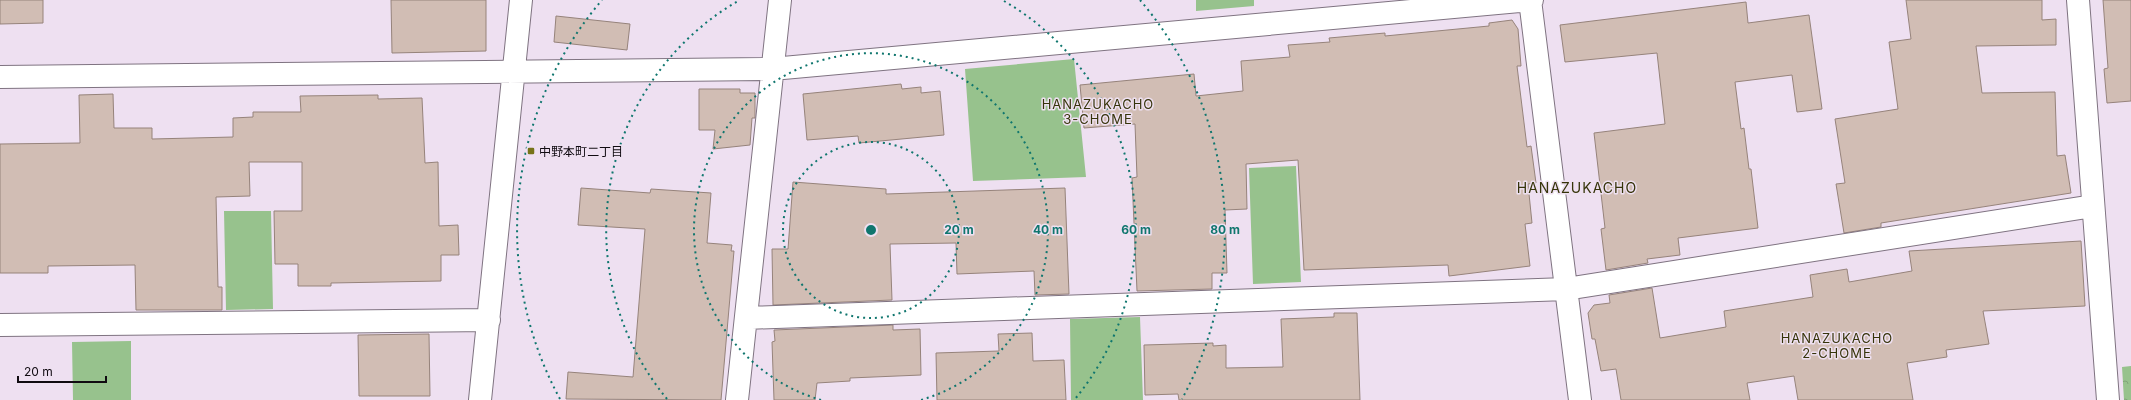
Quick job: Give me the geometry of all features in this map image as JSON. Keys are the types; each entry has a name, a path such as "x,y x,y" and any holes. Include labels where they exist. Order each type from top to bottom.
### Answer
{"street":[{"path":"480,400 521,0"},
{"path":"737,400 780,0"},
{"path":"0,77 772,69 1530,0 1580,400"},
{"path":"2078,0 2108,400"},
{"path":"746,318 1566,290 2093,206"},
{"path":"0,325 489,320"}],"green space":[{"path":"1196,0 1254,0 1254,6 1196,11"},
{"path":"1074,59 1086,177 973,181 965,69"},
{"path":"1296,166 1301,282 1253,284 1249,168"},
{"path":"224,211 271,211 273,309 226,310"},
{"path":"1140,317 1143,400 1071,400 1070,319"},
{"path":"131,341 131,400 73,400 72,342"},
{"path":"2131,366 2131,400 2124,400 2122,367"}],"building":[{"path":"0,0 43,0 43,23 0,24"},
{"path":"391,0 486,0 486,51 392,53"},
{"path":"1906,0 2042,0 2042,20 2056,19 2056,45 1976,46 1982,93 2055,92 2057,156 2065,155 2071,193 1881,223 1881,227 1844,233 1836,184 1845,183 1835,119 1898,109 1889,42 1911,39"},
{"path":"2103,0 2131,0 2131,101 2107,103 2104,69 2108,68"},
{"path":"1746,2 1748,23 1809,15 1822,109 1797,112 1792,75 1735,82 1741,129 1744,128 1749,169 1751,169 1758,228 1678,238 1680,255 1647,259 1648,263 1606,270 1601,229 1605,228 1594,133 1665,124 1657,53 1565,62 1560,25"},
{"path":"556,16 630,24 627,50 554,42"},
{"path":"1512,20 1518,29 1521,66 1517,66 1527,147 1531,146 1536,183 1528,184 1532,223 1525,224 1530,266 1449,276 1448,265 1304,270 1298,160 1246,164 1247,209 1225,210 1227,273 1212,273 1212,289 1137,291 1132,178 1137,177 1135,124 1084,128 1080,85 1194,74 1196,96 1243,91 1241,61 1290,57 1288,45 1330,42 1329,38 1385,33 1385,36 1489,26 1489,23"},
{"path":"901,84 902,89 921,87 921,93 940,91 944,135 859,143 858,136 807,140 803,94"},
{"path":"699,89 740,89 740,93 755,93 755,118 752,118 750,145 713,149 715,130 699,130"},
{"path":"113,94 114,128 152,128 152,139 233,137 233,118 253,117 253,112 301,112 300,96 378,95 378,99 422,98 425,163 438,162 439,226 458,225 459,255 441,255 441,281 331,283 331,286 298,286 298,264 275,264 274,211 302,211 302,162 249,162 250,196 216,197 218,287 222,287 222,310 136,310 135,265 48,266 48,273 0,273 0,144 80,143 79,95"},
{"path":"793,182 886,189 886,194 1065,188 1069,294 1035,295 1034,271 957,274 956,243 890,244 892,300 773,305 772,249 788,249"},
{"path":"581,188 650,193 651,189 711,193 707,243 732,245 731,251 734,251 721,400 566,399 568,372 633,377 645,229 578,225"},
{"path":"2081,241 2085,306 1983,311 1989,344 1946,350 1947,357 1907,363 1913,400 1798,400 1794,376 1747,383 1750,400 1621,400 1616,369 1601,371 1595,339 1592,339 1588,313 1594,305 1610,303 1609,295 1652,288 1660,338 1726,327 1724,311 1813,297 1810,275 1847,269 1849,282 1912,271 1909,251"},
{"path":"1334,313 1357,313 1360,400 1179,400 1178,394 1145,395 1144,345 1213,343 1213,346 1226,345 1226,368 1283,367 1281,319 1334,317"},
{"path":"893,325 893,330 920,329 921,375 850,378 850,381 817,383 815,400 774,400 772,342 775,341 774,330"},
{"path":"1032,333 1033,361 1064,360 1066,400 937,400 936,353 999,351 998,334"},
{"path":"429,334 430,396 359,396 358,335"}],"place":[{"name":"中野本町二丁目","path":"531,151"}],"district":[{"name":"HANAZUKACHO 3-CHOME","path":"1098,112"},
{"name":"HANAZUKACHO","path":"1577,187"},
{"name":"HANAZUKACHO 2-CHOME","path":"1837,346"}]}
